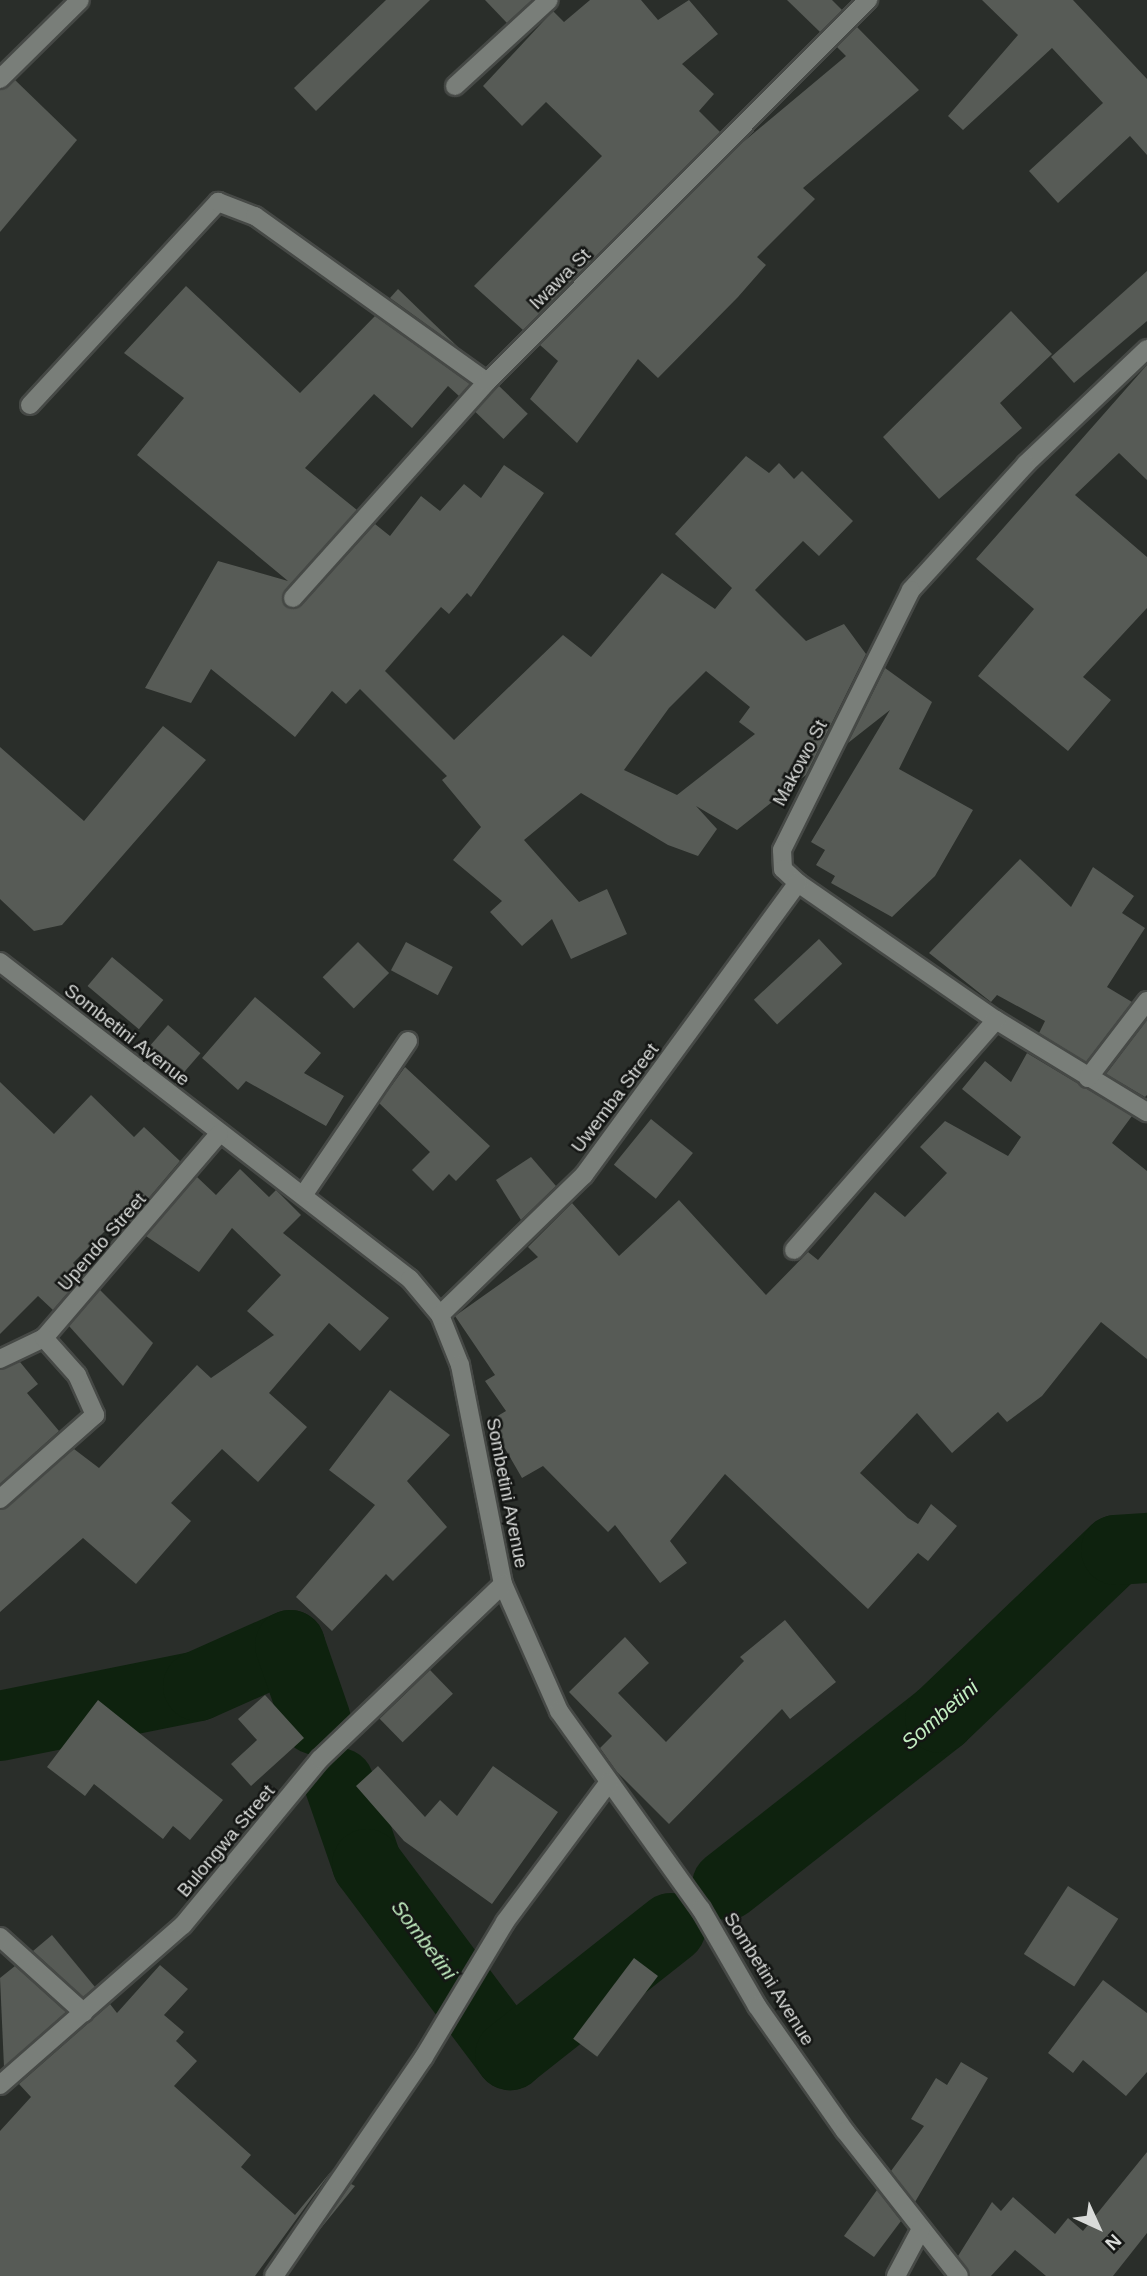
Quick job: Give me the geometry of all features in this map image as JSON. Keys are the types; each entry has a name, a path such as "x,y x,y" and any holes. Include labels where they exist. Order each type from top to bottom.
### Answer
{"street":[{"path":"0,79 80,0"},
{"path":"455,86 549,0"},
{"name":"Iwawa St","path":"293,598 487,382 868,0"},
{"path":"30,405 218,202 256,216 487,382"},
{"name":"Makowo St","path":"1147,349 1026,464 911,590 782,850 783,869 798,883 996,1020 1147,1112"},
{"name":"Uwemba Street","path":"440,1315 584,1175 798,883"},
{"name":"Sombetini Avenue","path":"0,962 219,1134 304,1194 410,1279 440,1315 460,1365 503,1584 559,1711 701,1909 765,2018 959,2276"},
{"path":"1088,1078 1147,1001"},
{"path":"794,1250 996,1020"},
{"path":"304,1194 408,1041"},
{"name":"Upendo Street","path":"0,1359 44,1338 219,1134"},
{"path":"0,1499 95,1415 77,1375 44,1338"},
{"name":"Bulongwa Street","path":"0,2085 183,1925 320,1759 503,1584"},
{"path":"274,2276 424,2057 505,1922 609,1782"},
{"path":"0,1937 84,2013"},
{"path":"896,2276 922,2229"}],"building":[{"path":"386,0 430,0 316,111 294,88"},
{"path":"485,0 532,0 507,23"},
{"path":"590,0 641,0 658,20 689,0 718,34 682,64 714,94 699,111 720,132 523,330 474,286 602,156 546,102 522,126 483,86 553,11 564,22"},
{"path":"787,0 832,0 842,10 820,32"},
{"path":"982,0 1073,0 1147,79 1147,155 1130,136 1058,203 1029,171 1103,103 1052,48 963,130 948,116 1018,35"},
{"path":"857,27 919,90 803,188 815,199 757,257 766,265 738,297 658,378 638,359 577,443 530,399 558,361 540,345 736,148 846,56 837,47"},
{"path":"15,80 77,140 0,232 0,90"},
{"path":"1147,271 1147,321 1074,383 1051,357"},
{"path":"186,286 300,393 375,316 470,384 459,396 448,386 412,428 374,394 305,468 357,510 285,590 286,607 301,606 375,524 390,536 421,496 440,511 464,484 481,498 504,465 544,493 471,597 467,593 449,614 441,607 385,671 454,740 563,635 591,657 662,573 715,609 732,588 675,534 746,456 769,473 779,463 794,479 802,471 853,521 819,556 803,541 755,590 806,641 844,624 866,654 806,775 737,830 696,806 717,829 698,856 668,845 581,793 524,840 579,902 607,889 627,934 571,959 552,919 522,946 490,912 502,901 453,860 481,827 442,780 447,776 360,689 346,704 332,691 295,737 211,669 191,703 145,688 218,561 288,581 137,455 184,398 124,353","holes":["706,671 750,707 739,722 755,734 677,795 624,770 669,708"]},
{"path":"398,289 459,348 390,298"},
{"path":"1011,311 1052,354 1000,403 1022,428 939,499 883,437"},
{"path":"1147,365 1147,480 1119,453 1075,495 1147,557 1147,608 1083,677 1111,700 1068,751 978,676 1034,609 976,559"},
{"path":"499,386 528,414 503,439 475,411"},
{"path":"885,668 932,702 899,769 973,810 935,876 892,917 831,883 835,876 816,865 825,850 811,842 890,710 848,743"},
{"path":"163,726 206,760 62,925 34,931 0,899 0,747 84,821"},
{"path":"1020,859 1071,907 1093,867 1134,896 1122,913 1145,928 1107,987 1132,1002 1086,1062 1039,1033 1045,1021 997,995 991,1002 929,953"},
{"path":"819,939 842,964 777,1025 754,1000"},
{"path":"358,942 389,973 354,1008 323,977"},
{"path":"406,942 453,967 438,995 391,970"},
{"path":"112,957 163,1000 139,1029 88,986"},
{"path":"255,997 321,1053 304,1073 344,1096 326,1126 246,1081 238,1090 202,1058"},
{"path":"1147,1020 1147,1095 1145,1097 1106,1074"},
{"path":"168,1025 200,1053 176,1082 143,1054"},
{"path":"1027,1053 1132,1116 1112,1143 1147,1171 1147,1359 1101,1322 1042,1396 1007,1422 998,1412 952,1453 917,1413 860,1473 918,1524 931,1504 957,1526 928,1561 918,1553 868,1609 725,1474 670,1541 687,1563 660,1583 615,1525 608,1532 543,1466 522,1478 489,1421 506,1411 485,1381 495,1375 455,1316 538,1257 528,1247 572,1203 619,1256 679,1200 766,1295 808,1252 818,1260 875,1192 905,1217 947,1173 920,1147 945,1121 1008,1156 1021,1137 962,1089 985,1061 1011,1082"},
{"path":"405,1067 490,1146 456,1181 449,1174 433,1191 412,1170 430,1152 379,1103"},
{"path":"0,1082 54,1134 91,1095 134,1137 144,1127 180,1161 127,1224 118,1218 73,1263 84,1274 53,1310 38,1296 0,1334"},
{"path":"651,1119 693,1153 656,1199 614,1165"},
{"path":"531,1157 556,1186 521,1220 496,1180"},
{"path":"240,1169 269,1197 276,1190 301,1215 283,1233 389,1318 360,1351 329,1323 269,1393 307,1427 258,1482 222,1449 171,1503 191,1521 136,1584 83,1538 0,1612 0,1510 74,1449 99,1468 197,1365 211,1378 274,1335 247,1311 281,1275 232,1228 199,1272 146,1236 197,1177 216,1195"},
{"path":"100,1290 153,1343 123,1386 69,1326"},
{"path":"20,1362 38,1384 27,1393 59,1431 0,1484 0,1370"},
{"path":"390,1390 450,1435 407,1481 447,1527 393,1581 386,1574 332,1631 296,1597 375,1505 329,1470"},
{"path":"785,1620 836,1682 790,1719 782,1709 669,1824 617,1772 600,1748 612,1736 569,1692 625,1637 649,1663 618,1693 666,1742 744,1661 740,1657"},
{"path":"430,1670 453,1694 403,1742 380,1719"},
{"path":"265,1695 304,1738 251,1786 231,1764 257,1740 238,1719"},
{"path":"98,1700 223,1800 190,1840 173,1826 163,1839 94,1784 85,1796 47,1767"},
{"path":"378,1766 425,1817 440,1800 457,1816 493,1766 558,1812 492,1904 404,1841 356,1786"},
{"path":"1068,1886 1118,1919 1074,1987 1024,1954"},
{"path":"52,1935 95,1987 83,1997 33,1951"},
{"path":"634,1958 658,1976 597,2057 573,2039"},
{"path":"160,1965 188,1989 164,2015 184,2032 176,2041 197,2061 174,2086 251,2155 241,2167 295,2215 333,2169 255,2276 0,2276 0,2131 31,2097 19,2084 110,2004 117,2013"},
{"path":"15,1966 66,2012 4,2067 0,1978"},
{"path":"1103,1980 1147,2013 1147,2072 1126,2096 1083,2060 1073,2073 1048,2053"},
{"path":"961,2062 988,2078 915,2202 891,2171 924,2126 911,2119 936,2078 947,2085"},
{"path":"1147,2152 1147,2233 1113,2276 1046,2276 1015,2250 991,2276 970,2276 958,2256 992,2202 1001,2211 1013,2197 1055,2234 1068,2218 1083,2231"},
{"path":"351,2184 355,2186 317,2233"},
{"path":"877,2190 901,2221 874,2257 844,2236"}],"waterway":[{"name":"Sombetini","path":"727,1885 940,1718 1116,1550 1147,1548"},
{"name":"Sombetini","path":"0,1726 198,1686 290,1645 316,1720"},
{"name":"Sombetini","path":"339,1783 367,1864 510,2055 671,1928"}]}
